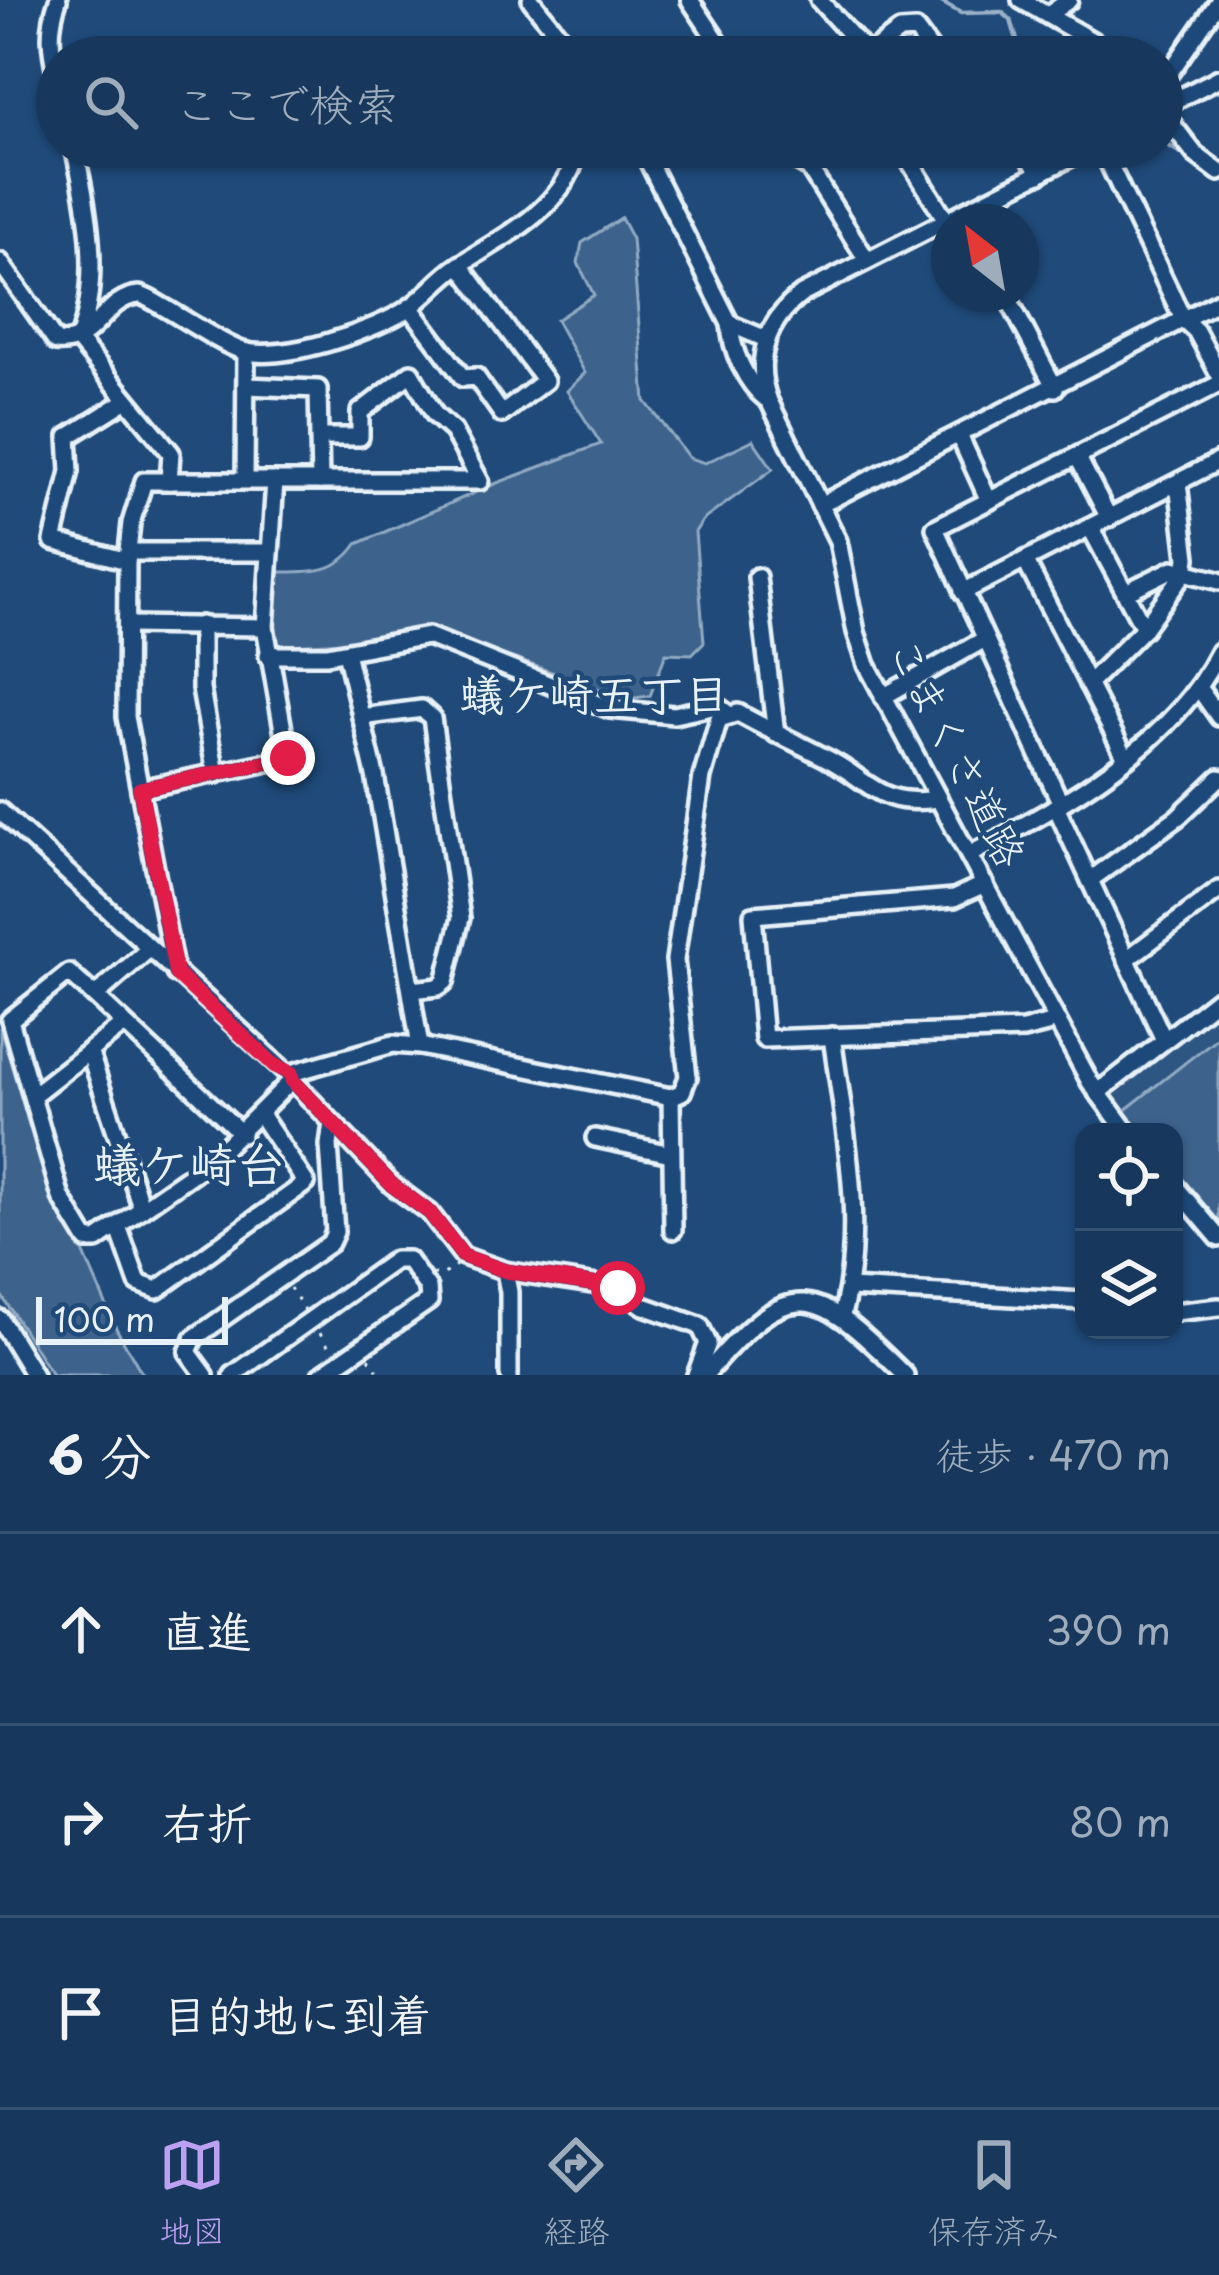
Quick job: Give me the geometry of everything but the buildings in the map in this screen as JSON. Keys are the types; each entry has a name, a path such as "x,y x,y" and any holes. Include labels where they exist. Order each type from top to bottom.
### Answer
{"street":[{"path":"49,36 58,0"},
{"path":"531,0 558,36"},
{"path":"690,0 714,36"},
{"path":"819,0 852,36"},
{"path":"1021,0 1084,36"},
{"path":"1048,15 1069,0"},
{"path":"1183,53 1219,1"},
{"path":"893,36 916,30 920,36"},
{"path":"1183,98 1219,78"},
{"path":"1183,138 1219,172"},
{"path":"77,168 89,242 88,304 78,340"},
{"path":"0,262 56,342 78,340 118,302 147,295 181,321 246,352 328,343 367,331 410,307 460,265 500,242 543,208 570,168"},
{"path":"652,168 730,325 740,360 757,392 769,401"},
{"path":"809,168 867,260"},
{"path":"914,168 936,204"},
{"path":"1036,168 1040,174"},
{"path":"988,204 1051,168"},
{"path":"1111,168 1183,319 1196,331 1219,374"},
{"path":"730,325 766,339 792,302 931,228"},
{"path":"410,307 463,377 476,377 502,414 545,381 460,265"},
{"path":"820,505 1219,301"},
{"path":"1015,312 1055,388"},
{"name":"こまくさ道路","path":"766,339 762,379 769,401 838,542 856,632 883,697 1097,1093 1120,1123"},
{"path":"78,340 170,453 170,481"},
{"path":"245,479 246,352"},
{"path":"176,974 126,717 128,557 131,523 143,481 480,481 453,431 435,415 410,374 359,412 360,437 319,437"},
{"path":"1164,1040 935,528 1219,384"},
{"path":"246,386 318,389 320,481"},
{"path":"127,400 68,437 70,471 53,541 128,557 271,552"},
{"path":"959,435 989,501"},
{"path":"1077,456 1109,518"},
{"path":"963,592 1219,461"},
{"path":"140,789 288,758 265,627 275,481"},
{"path":"1088,684 1144,628 1185,572 1178,483"},
{"path":"1091,529 1144,628"},
{"path":"1026,562 1126,758"},
{"path":"1126,592 1173,569 1219,581"},
{"path":"757,578 776,734"},
{"path":"128,625 265,627"},
{"path":"201,625 201,688 216,774"},
{"path":"268,655 346,652 428,636 610,709 674,715 717,706 831,760 871,790 916,802 937,799"},
{"path":"883,697 986,639"},
{"path":"346,652 375,776 420,1046"},
{"path":"969,855 1059,805 1126,758 1200,690 1219,652"},
{"path":"1200,690 1219,717"},
{"path":"361,718 422,709 432,718 460,918 445,982 412,990"},
{"path":"242,1134 69,973 10,1020 61,1197 87,1240 97,1240 118,1226 242,1134 292,1077 393,1044 671,1096 682,1092 688,1077 675,960 702,777 719,719 727,713"},
{"path":"1090,880 1178,817 1219,778"},
{"path":"0,812 292,1077 392,1185 430,1213 463,1256 506,1271 618,1288 644,1306 700,1326 708,1343 701,1375"},
{"path":"985,884 954,898 753,915 764,1039 1023,1030 1048,1024"},
{"path":"1127,959 1219,890"},
{"path":"95,996 164,919"},
{"path":"1097,1093 1219,998"},
{"path":"33,1095 124,1024"},
{"path":"832,1036 854,1209 849,1288 842,1316"},
{"path":"89,1051 142,1209"},
{"path":"671,1096 673,1230"},
{"path":"118,1226 138,1283 157,1290 306,1183 260,1114"},
{"path":"205,1375 188,1352 194,1338 330,1243 335,1232 329,1145 332,1123"},
{"path":"595,1138 671,1154"},
{"path":"1183,1196 1219,1238"},
{"path":"233,1375 395,1260 408,1260 428,1288 429,1300 321,1375"},
{"path":"506,1271 509,1375"},
{"path":"849,1288 1075,1300"},
{"path":"701,1375 748,1328 775,1309 800,1301 820,1304 842,1316 902,1374"},
{"path":"1183,1311 1219,1306"},
{"path":"0,1319 34,1375"}],"path":[{"path":"426,1274 443,1275 455,1267"},
{"path":"361,1347 381,1375"}],"shaded area":[{"path":"621,218 632,239 645,401 689,458 705,463 753,440 773,469 703,520 695,532 704,642 692,654 666,653 650,696 627,699 431,629 346,642 272,646 278,572 332,566 357,544 601,444 567,391 585,373 556,320 594,295 578,263 582,243"},
{"path":"1219,1009 1219,1225 1183,1182 1183,1123 1134,1123 1113,1096"},
{"path":"0,1027 46,1181 143,1375 52,1375 0,1293"},
{"path":"1219,1036 1219,1225 1183,1182 1183,1123 1134,1123 1124,1111"}],"waterway":[{"path":"938,0 961,13 1002,12 1011,20 1016,36"},
{"path":"1183,154 1188,157"}],"district":[{"name":"蟻ケ崎五丁目","path":"594,695"},
{"name":"蟻ケ崎台","path":"189,1165"}],"route":[{"path":"288,758 140,789 176,974 275,1066 291,1073 292,1080 392,1185 430,1213 463,1256 506,1271 618,1288"}]}
